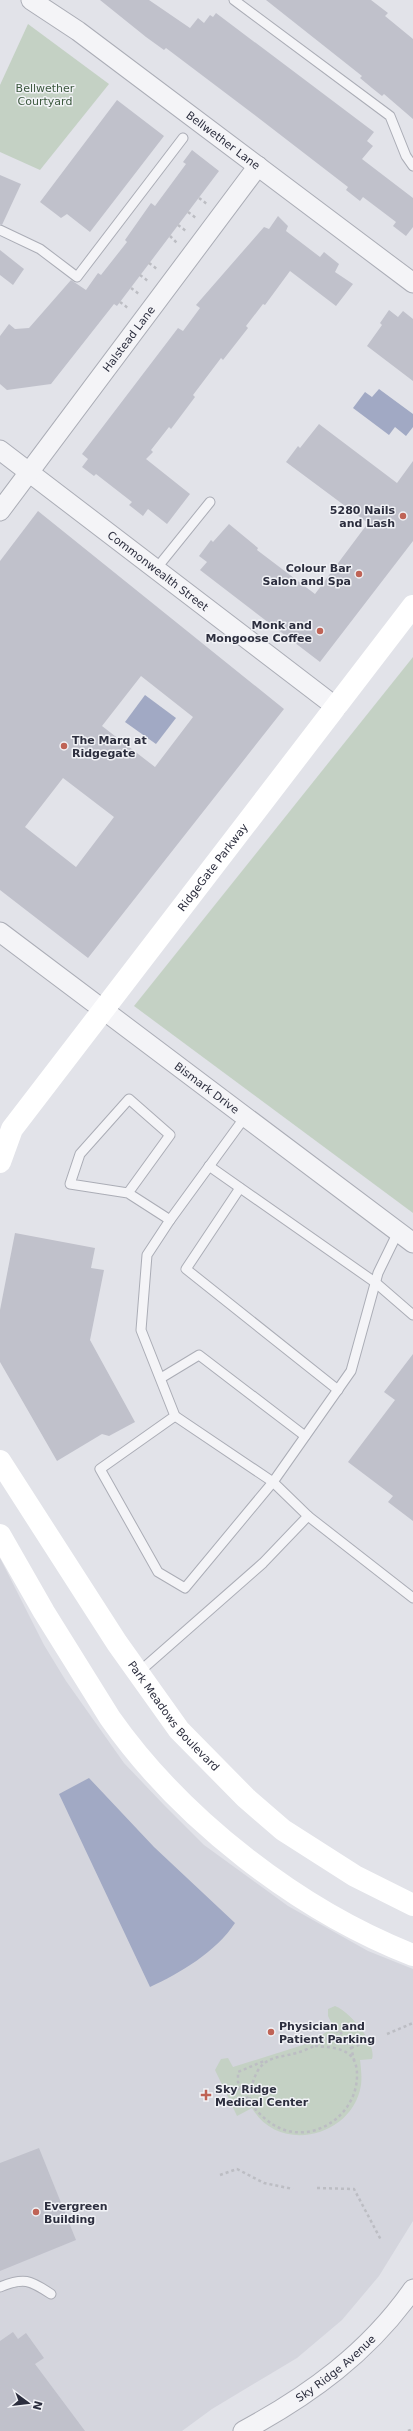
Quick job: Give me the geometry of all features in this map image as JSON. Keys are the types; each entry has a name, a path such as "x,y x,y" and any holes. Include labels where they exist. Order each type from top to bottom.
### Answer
{"main road":[{"name":"RidgeGate Parkway","path":"0,1162 6,1133 104,1010 413,606"},
{"name":"Park Meadows Boulevard","path":"0,1461 179,1730 246,1798 283,1830 355,1876 413,1905"},
{"path":"0,1535 44,1612 110,1718 121,1734 173,1792 215,1833 255,1866 292,1892 332,1916 413,1955"}],"street":[{"name":"Bellwether Lane","path":"31,0 54,7 258,166 410,275"},
{"name":"Halstead Lane","path":"0,512 258,166"},
{"name":"Commonwealth Street","path":"0,450 336,707"},
{"name":"Bismark Drive","path":"0,932 413,1244"},
{"name":"Sky Ridge Avenue","path":"243,2431 280,2411 341,2369 366,2344 413,2289"}],"lane":[{"path":"234,0 390,116 406,156 413,166"},
{"path":"0,230 40,249 77,277 183,138"},
{"path":"156,569 210,502"},
{"path":"128,1192 170,1135 129,1099 80,1154 70,1184 128,1192 170,1220"},
{"path":"245,1117 170,1220 147,1255 141,1330 175,1416 273,1482 308,1516 413,1598"},
{"path":"209,1166 376,1283 413,1315"},
{"path":"240,1188 186,1269 338,1390"},
{"path":"175,1416 100,1469 158,1572 185,1588 273,1482 351,1371 376,1283 398,1232"},
{"path":"161,1378 198,1355 305,1436"},
{"path":"139,1672 263,1563 308,1516"},
{"path":"0,2287 24,2280 34,2282 51,2294"}],"path":[{"path":"198,198 208,205"},
{"path":"188,212 197,219"},
{"path":"178,225 187,232"},
{"path":"170,236 178,243"},
{"path":"149,263 158,269"},
{"path":"140,275 148,281"},
{"path":"131,288 139,294"},
{"path":"120,302 128,308"},
{"path":"387,2034 413,2023"},
{"path":"339,2030 351,2048 356,2063 357,2081 352,2100 340,2117 322,2128 309,2132 285,2131 268,2122 252,2105 236,2076 238,2072 266,2060 298,2053 315,2046 339,2030"},
{"path":"351,2048 366,2042"},
{"path":"315,2046 342,2051 350,2055 356,2063"},
{"path":"252,2105 249,2096 254,2077 260,2066 266,2060"},
{"path":"226,2094 242,2088"},
{"path":"220,2175 237,2169 264,2183 293,2189"},
{"path":"317,2188 354,2189 381,2240"},
{"path":"408,2431 413,2429"}],"shaded area":[{"name":"Sky Ridge Medical Center","path":"0,1558 44,1645 66,1681 124,1763 204,1845 288,1906 368,1951 413,1969 413,2221 379,2276 342,2320 297,2358 212,2409 182,2431 0,2431"}],"green space":[{"name":"Bellwether Courtyard","path":"28,24 109,84 40,170 0,152 0,85"},
{"path":"413,657 413,1213 134,1006"},
{"path":"335,2006 347,2014 361,2028 372,2052 372,2059 360,2060 361,2085 355,2103 344,2117 330,2128 314,2134 296,2135 279,2132 264,2123 252,2108 237,2116 215,2070 221,2059 228,2058 233,2067 303,2045 334,2028 328,2016 328,2009"}],"water":[{"path":"379,389 413,414 413,427 406,436 395,427 389,435 353,408 365,392 372,397"},
{"path":"145,695 176,718 156,744 125,722"},
{"path":"89,1778 154,1847 235,1923 218,1943 197,1961 150,1987 59,1794"}],"building":[{"path":"100,0 149,0 190,28 198,18 204,23 210,15 213,17 216,13 374,132 367,141 373,146 362,159 413,198 413,227 406,236 393,226 396,222 363,197 360,201 346,190 348,187 166,48 164,50 146,37"},
{"path":"266,0 371,0 388,13 385,16 413,39 413,119 384,94 382,96 372,88 360,78 362,76"},
{"path":"117,100 164,136 90,232 67,214 61,218 40,202"},
{"path":"192,150 219,171 117,306 114,304 51,384 7,390 0,384 0,336 9,324 15,329 29,328 71,280 86,290 98,273 101,275 127,242 125,240 151,203 155,206 186,164 183,162"},
{"path":"0,175 21,184 2,225 0,224"},
{"path":"278,216 288,226 286,231 320,257 324,252 339,264 335,272 353,284 336,306 290,271 265,305 263,304 246,326 248,328 223,360 221,358 193,395 195,397 171,429 169,427 151,450 153,452 146,459 190,494 167,524 148,509 143,516 129,505 132,502 96,474 94,476 82,467 88,459 82,454 178,328 183,331 200,308 196,305 264,227 269,229"},
{"path":"0,250 24,269 13,285 0,275"},
{"path":"389,310 398,317 403,311 413,319 413,381 367,346 382,325 380,323"},
{"path":"319,424 397,483 413,461 413,541 320,662 200,570 207,562 199,556 211,540 213,542 229,524 258,548 257,550 315,594 368,523 286,462 298,446 300,448"},
{"name":"The Marq at Ridgegate","path":"38,511 284,709 88,958 0,890 0,561","holes":["141,676 193,717 155,767 102,726","63,778 114,817 76,867 25,827"]},
{"path":"15,1233 95,1248 91,1268 104,1270 90,1340 135,1422 109,1436 102,1434 57,1461 0,1362 0,1310"},
{"path":"413,1354 413,1521 388,1502 393,1496 348,1462 395,1400 384,1392"},
{"name":"Evergreen Building","path":"39,2148 76,2240 0,2271 0,2163"},
{"path":"13,2332 18,2339 26,2333 44,2358 35,2364 85,2431 0,2431 0,2341"}],"place":[{"name":"5280 Nails and Lash","path":"403,516"},
{"name":"Colour Bar Salon and Spa","path":"359,574"},
{"name":"Monk and Mongoose Coffee","path":"320,631"},
{"name":"The Marq at Ridgegate","path":"64,746"},
{"name":"Physician and Patient Parking","path":"271,2032"},
{"name":"Sky Ridge Medical Center","path":"206,2095"},
{"name":"Evergreen Building","path":"36,2212"}]}
